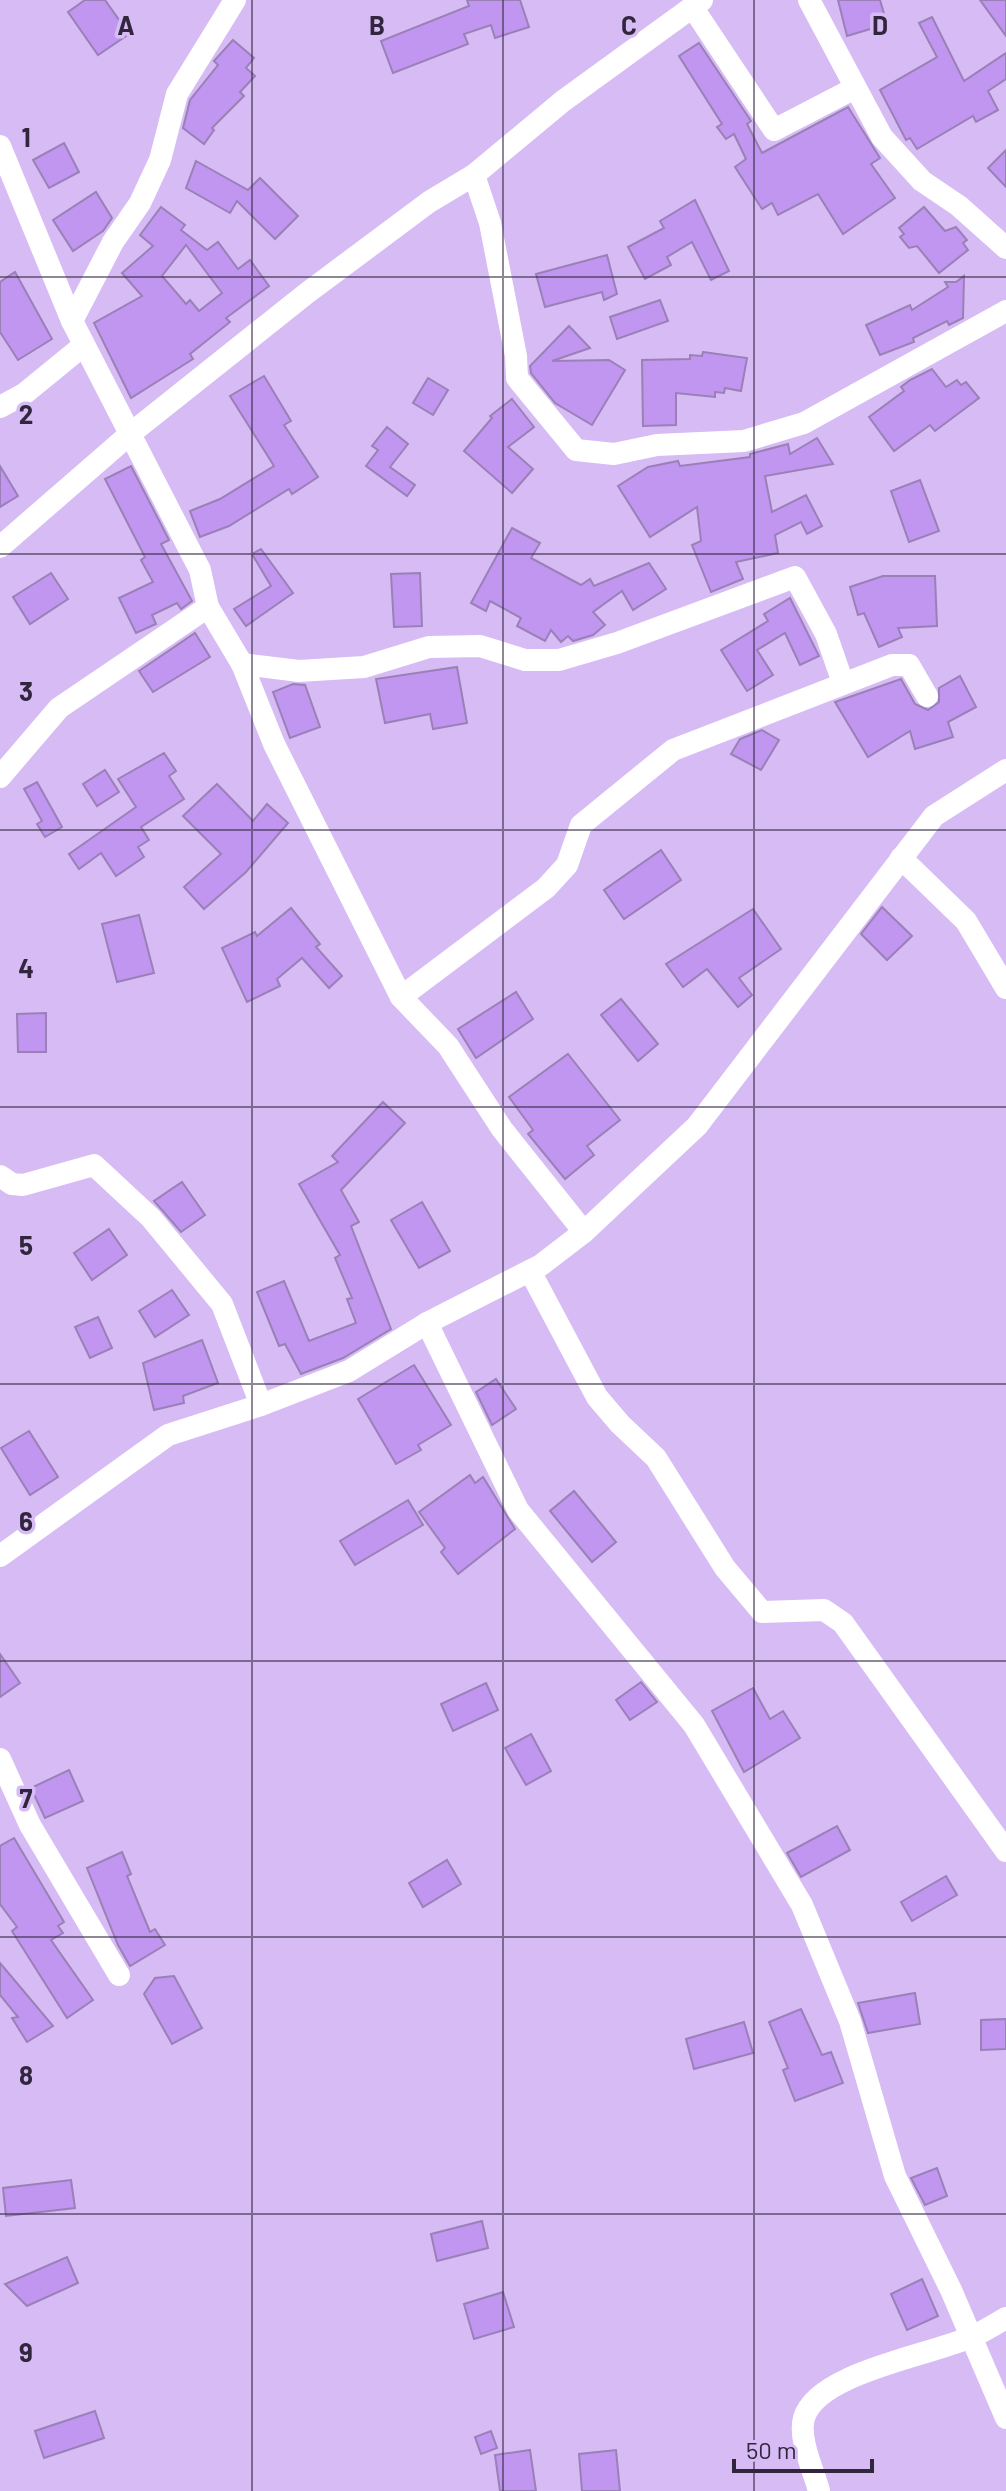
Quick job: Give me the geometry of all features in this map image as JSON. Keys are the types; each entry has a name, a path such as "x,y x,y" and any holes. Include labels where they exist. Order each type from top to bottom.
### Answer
{"street":[{"path":"72,321 160,160 177,94 235,0"},
{"path":"809,0 882,137 922,181 959,206 1006,248"},
{"path":"0,547 130,434 307,293 429,202 474,175 563,101 698,4 774,130 855,88"},
{"path":"0,146 72,321 200,570 208,607 242,664 274,744 401,997 448,1046 502,1129 584,1232"},
{"path":"474,175 490,223 516,356 517,378 576,450 614,454 657,445 744,441 804,423 1006,311"},
{"path":"0,407 24,394 84,345"},
{"path":"242,664 299,671 364,667 429,647 442,646 480,646 525,660 559,660 617,643 795,577 826,634 843,683"},
{"path":"0,777 59,708 208,607"},
{"path":"401,997 546,888 567,865 581,825 673,750 892,665 909,665 927,696"},
{"path":"0,1556 168,1435 261,1405 349,1371 427,1323 530,1271 584,1232 697,1126 934,816 1006,770"},
{"path":"901,858 966,921 1006,988"},
{"path":"0,1176 12,1184 23,1185 94,1165 108,1175 151,1218 222,1304 261,1405"},
{"path":"530,1271 597,1397 656,1458 702,1526 725,1568 762,1612 824,1610 843,1623 1006,1851"},
{"path":"427,1323 518,1510 694,1725 802,1905 850,2021 895,2176 973,2336 1006,2418"},
{"path":"0,1759 30,1825 119,1975"},
{"path":"819,2491 806,2442 804,2419 815,2400 838,2384 973,2336 1006,2318"}],"building":[{"path":"85,0 105,0 129,34 98,55 68,12"},
{"path":"467,0 520,0 529,27 495,38 491,25 464,34 468,44 393,73 381,41 469,6"},
{"path":"838,0 880,0 887,24 847,36"},
{"path":"980,0 1006,0 1006,36"},
{"path":"932,17 964,81 1006,53 1006,79 988,91 998,110 976,122 973,116 917,149 910,138 906,140 880,90 937,57 919,23"},
{"path":"233,40 254,58 246,68 255,76 240,92 244,96 212,128 214,130 204,144 183,128 190,100 218,65 214,61"},
{"path":"699,43 751,121 747,124 762,153 848,107 880,158 871,164 895,198 843,234 818,194 778,215 772,203 762,209 735,167 746,159 734,134 726,139 717,127 722,124 679,56"},
{"path":"64,143 79,172 49,188 33,160"},
{"path":"1006,150 1006,187 988,168"},
{"path":"196,161 248,190 260,178 298,216 275,239 237,201 230,213 186,188"},
{"path":"96,192 112,218 103,231 73,251 53,220"},
{"path":"695,200 729,271 711,280 692,242 667,257 671,265 645,279 628,247 664,228 660,221"},
{"path":"161,207 185,225 181,230 207,250 218,242 238,269 250,260 269,286 226,318 230,322 190,354 193,359 131,398 94,323 142,296 122,273 153,246 140,235","holes":["186,245 222,293 199,311 190,300 186,304 162,276"]},
{"path":"924,207 945,231 956,227 967,240 963,243 968,250 939,273 917,246 909,248 900,237 904,234 899,228"},
{"path":"607,255 617,294 604,300 602,292 545,307 536,274"},
{"path":"15,272 52,339 18,360 0,332 0,282"},
{"path":"964,276 963,318 949,325 947,321 913,338 914,342 880,355 866,325 910,305 912,310 948,287 945,282 956,282"},
{"path":"660,300 668,321 617,339 610,317"},
{"path":"569,326 590,348 552,361 609,360 625,370 592,425 555,403 531,373 530,366"},
{"path":"703,352 747,358 741,391 725,388 724,393 715,392 715,397 676,393 676,425 643,426 642,360 690,359 690,355 702,356"},
{"path":"932,369 946,387 957,380 961,385 966,382 979,398 935,431 930,425 894,451 869,417 904,391 901,387 910,380"},
{"path":"264,376 291,421 284,425 318,477 292,494 289,489 229,526 200,537 190,511 220,499 274,466 230,396"},
{"path":"428,378 448,390 433,415 413,403"},
{"path":"512,399 534,427 508,447 533,469 512,493 464,451 492,418 490,416"},
{"path":"387,427 408,444 390,467 415,485 407,496 366,466 378,450 372,446"},
{"path":"817,438 833,464 765,476 772,512 806,495 822,526 807,534 801,522 775,535 778,553 736,562 743,579 711,592 692,545 701,541 697,507 650,537 618,486 648,467 678,461 680,466 750,457 750,454 788,444 790,454"},
{"path":"0,466 18,496 0,507"},
{"path":"131,466 169,540 161,544 192,601 181,609 177,603 152,615 156,624 136,633 119,598 153,582 141,560 145,557 105,479"},
{"path":"920,480 939,531 909,542 891,491"},
{"path":"512,528 540,543 531,558 581,585 590,579 594,586 649,563 666,589 633,610 622,591 593,612 605,625 593,635 573,641 568,636 561,642 551,630 545,641 517,626 521,618 490,601 486,611 471,603"},
{"path":"261,549 293,593 246,626 234,609 271,586 252,554"},
{"path":"51,573 68,599 30,624 13,597"},
{"path":"420,573 422,626 394,627 391,574"},
{"path":"883,576 935,576 937,626 898,628 902,637 879,647 864,613 858,615 850,587"},
{"path":"790,598 819,656 800,665 785,633 757,650 773,675 747,691 721,650 768,621 764,614"},
{"path":"195,633 210,657 153,692 139,671"},
{"path":"457,667 467,723 433,729 430,714 385,723 376,679"},
{"path":"960,676 976,707 948,722 953,737 915,749 910,731 868,757 835,702 901,679 915,704 928,710 939,702 939,688"},
{"path":"293,684 305,685 320,727 290,738 273,692"},
{"path":"762,730 779,740 761,770 731,754 740,739"},
{"path":"164,753 176,771 169,776 184,799 141,827 149,840 138,847 144,857 116,876 101,853 79,869 69,854 136,807 118,779"},
{"path":"105,770 119,792 97,806 83,784"},
{"path":"37,782 62,827 45,837 37,824 42,821 24,789"},
{"path":"217,784 253,821 267,804 288,823 246,872 204,909 184,887 221,854 183,816"},
{"path":"661,850 681,880 624,919 604,890"},
{"path":"882,907 912,936 887,960 861,934"},
{"path":"291,908 320,944 316,947 342,976 329,988 302,958 277,979 280,986 247,1002 222,948 255,932 257,936"},
{"path":"753,909 781,949 739,978 752,995 738,1007 707,969 683,987 666,964"},
{"path":"139,915 154,973 117,982 102,924"},
{"path":"516,992 533,1019 476,1058 458,1029"},
{"path":"621,999 658,1044 638,1061 601,1015"},
{"path":"46,1013 46,1052 18,1052 17,1014"},
{"path":"568,1054 620,1120 587,1146 594,1155 565,1179 528,1134 533,1130 509,1097"},
{"path":"383,1102 405,1123 341,1190 359,1222 351,1226 391,1329 343,1358 301,1374 285,1344 279,1346 257,1292 284,1281 309,1341 356,1323 347,1299 352,1298 335,1258 340,1255 299,1184 338,1162 332,1156"},
{"path":"182,1182 205,1215 181,1232 154,1201"},
{"path":"422,1202 450,1251 419,1268 391,1220"},
{"path":"109,1229 127,1255 92,1280 74,1253"},
{"path":"172,1290 189,1315 155,1337 139,1311"},
{"path":"98,1317 112,1348 90,1358 75,1327"},
{"path":"202,1340 218,1383 183,1396 184,1403 154,1410 143,1363"},
{"path":"414,1365 451,1425 418,1445 421,1450 396,1464 358,1399"},
{"path":"496,1379 516,1409 492,1425 476,1392"},
{"path":"29,1431 58,1477 30,1495 1,1448"},
{"path":"470,1475 475,1483 483,1477 515,1529 458,1574 441,1552 445,1548 419,1512"},
{"path":"574,1491 616,1542 592,1562 550,1511"},
{"path":"408,1500 423,1525 355,1565 340,1541"},
{"path":"0,1654 20,1683 0,1697"},
{"path":"641,1682 657,1702 630,1720 616,1700"},
{"path":"486,1683 498,1710 453,1731 441,1704"},
{"path":"753,1688 770,1719 783,1711 800,1738 744,1772 712,1711"},
{"path":"531,1734 551,1771 526,1785 505,1748"},
{"path":"69,1770 83,1801 45,1818 31,1788"},
{"path":"837,1826 850,1850 801,1877 787,1853"},
{"path":"14,1838 64,1922 58,1926 63,1933 51,1940 93,2000 67,2018 12,1931 17,1927 0,1904 0,1846"},
{"path":"122,1852 131,1874 127,1876 150,1932 155,1929 165,1945 130,1966 118,1945 87,1868"},
{"path":"447,1860 461,1884 423,1907 409,1883"},
{"path":"946,1876 957,1895 912,1921 901,1902"},
{"path":"0,1963 53,2026 27,2042 12,2018 18,2017 0,1995"},
{"path":"174,1976 202,2028 172,2044 144,1994 155,1978"},
{"path":"915,1993 920,2024 868,2033 858,2003"},
{"path":"801,2009 822,2055 831,2052 843,2083 795,2101 783,2070 788,2068 769,2022"},
{"path":"1006,2019 1006,2049 981,2050 981,2020"},
{"path":"744,2022 753,2053 694,2069 686,2039"},
{"path":"937,2168 947,2196 925,2205 911,2178"},
{"path":"71,2180 75,2208 6,2216 3,2188"},
{"path":"482,2221 488,2248 437,2261 431,2234"},
{"path":"67,2257 78,2283 27,2306 5,2284"},
{"path":"922,2279 938,2316 907,2330 891,2294"},
{"path":"503,2292 514,2327 474,2339 464,2304"},
{"path":"95,2411 104,2438 44,2458 35,2431"},
{"path":"491,2431 497,2448 481,2454 475,2437"},
{"path":"530,2450 536,2491 500,2491 495,2455"},
{"path":"616,2450 620,2491 582,2491 579,2454"}]}
